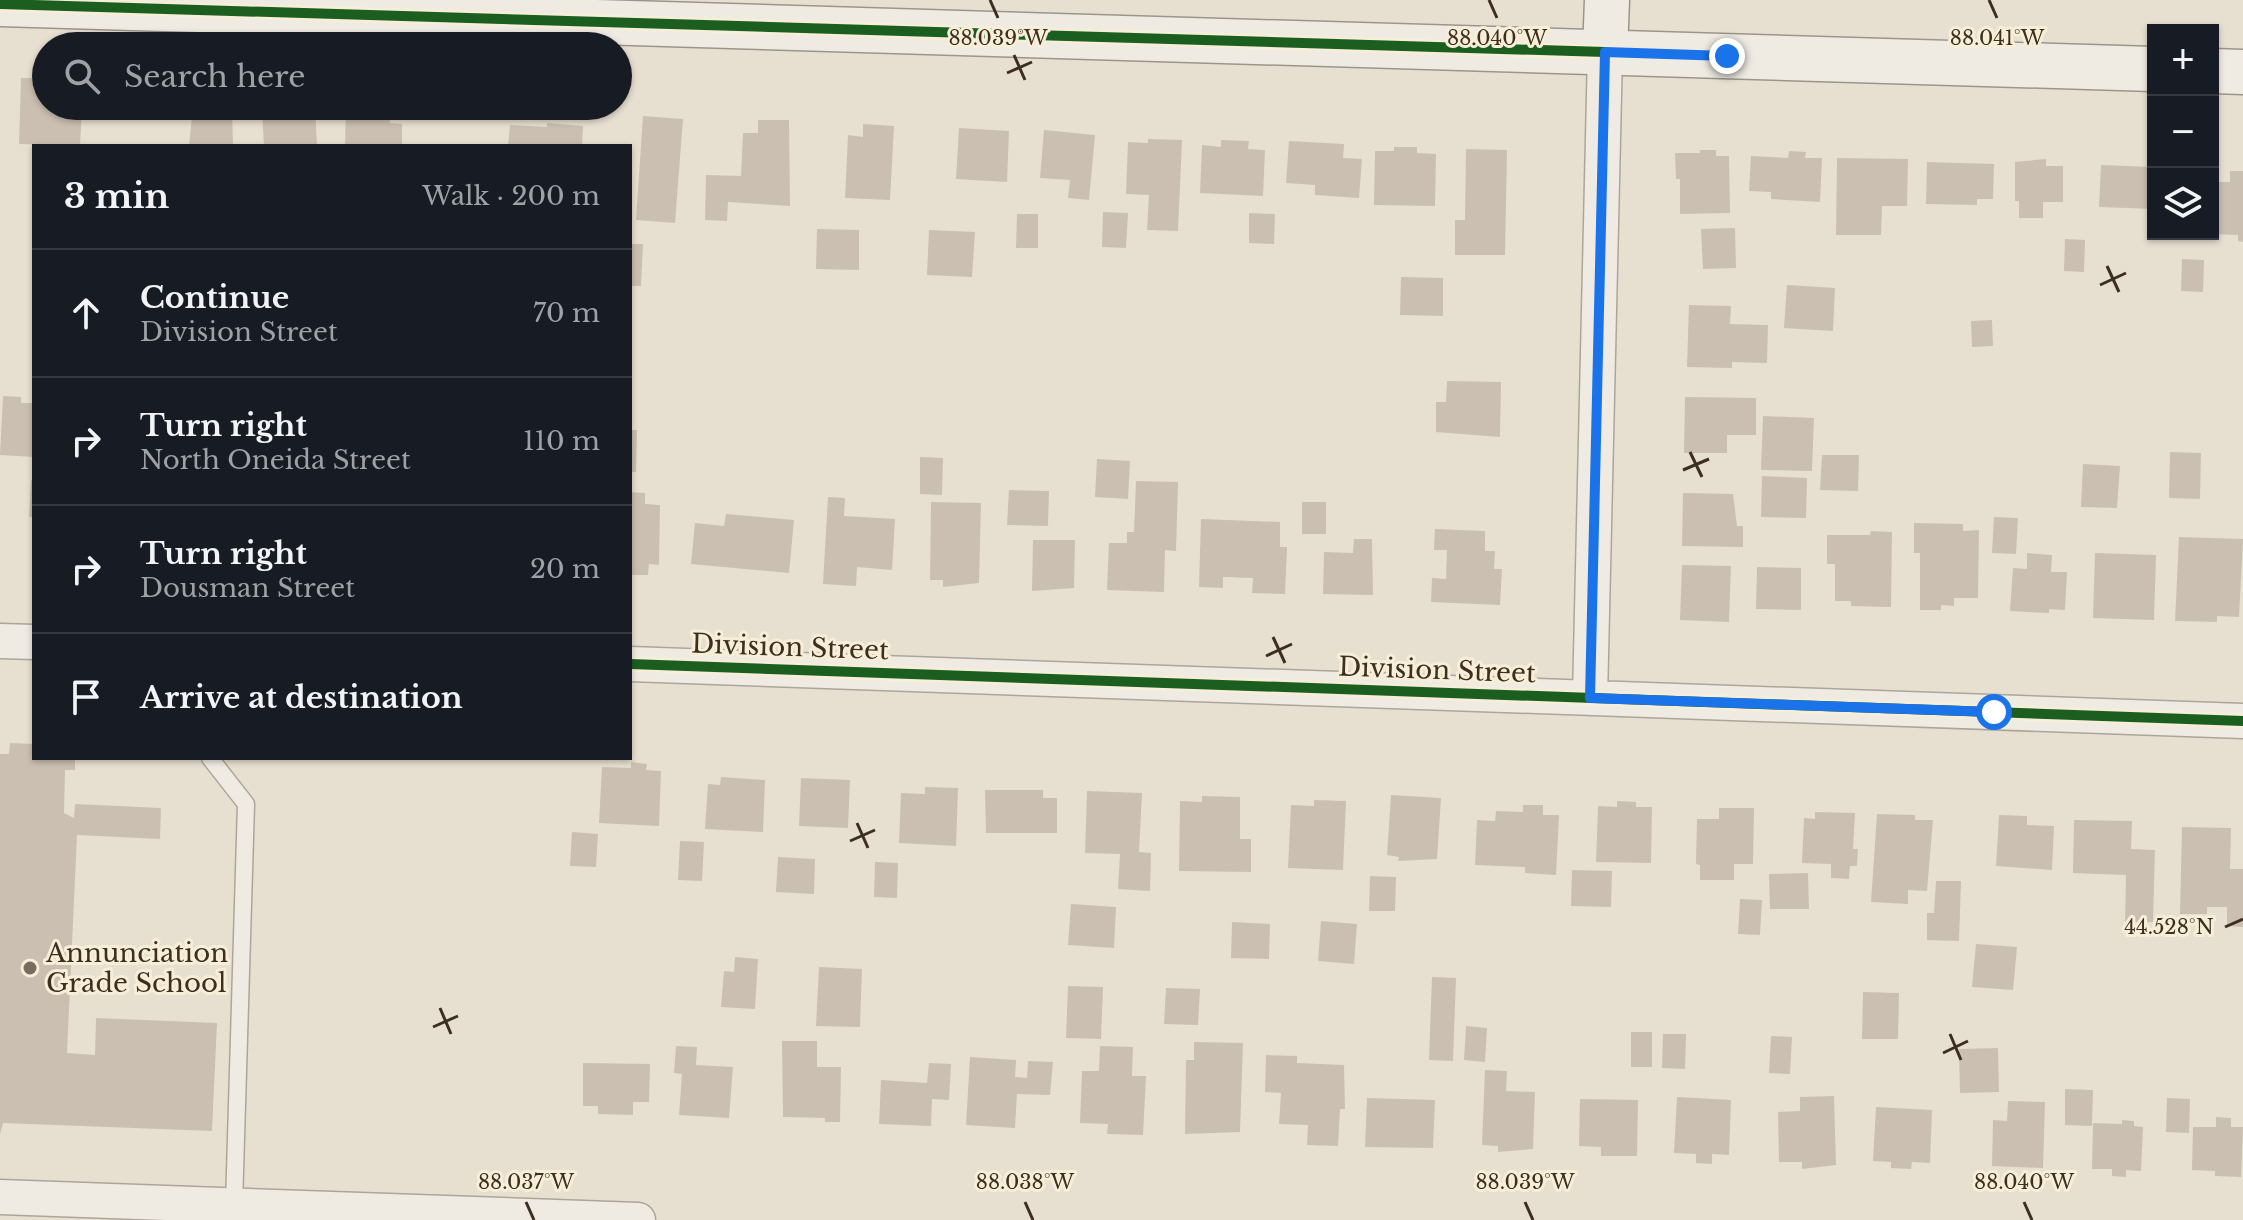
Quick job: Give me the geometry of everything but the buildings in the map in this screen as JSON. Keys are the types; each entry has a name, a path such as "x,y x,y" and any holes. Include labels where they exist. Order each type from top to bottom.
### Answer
{"street":[{"path":"1590,698 1607,0"},
{"path":"0,4 2147,69"},
{"path":"2219,71 2243,72"},
{"path":"0,641 32,642"},
{"name":"Division Street","path":"632,664 2243,721"},
{"path":"0,1197 638,1220"}],"lane":[{"path":"212,760 246,804 234,1205"}],"cycle path":[{"path":"0,4 1605,52"},
{"path":"632,664 2243,721"}],"place":[{"name":"Annunciation Grade School","path":"30,968"}],"route":[{"path":"1727,56 1605,52 1590,698 1994,712"}]}
